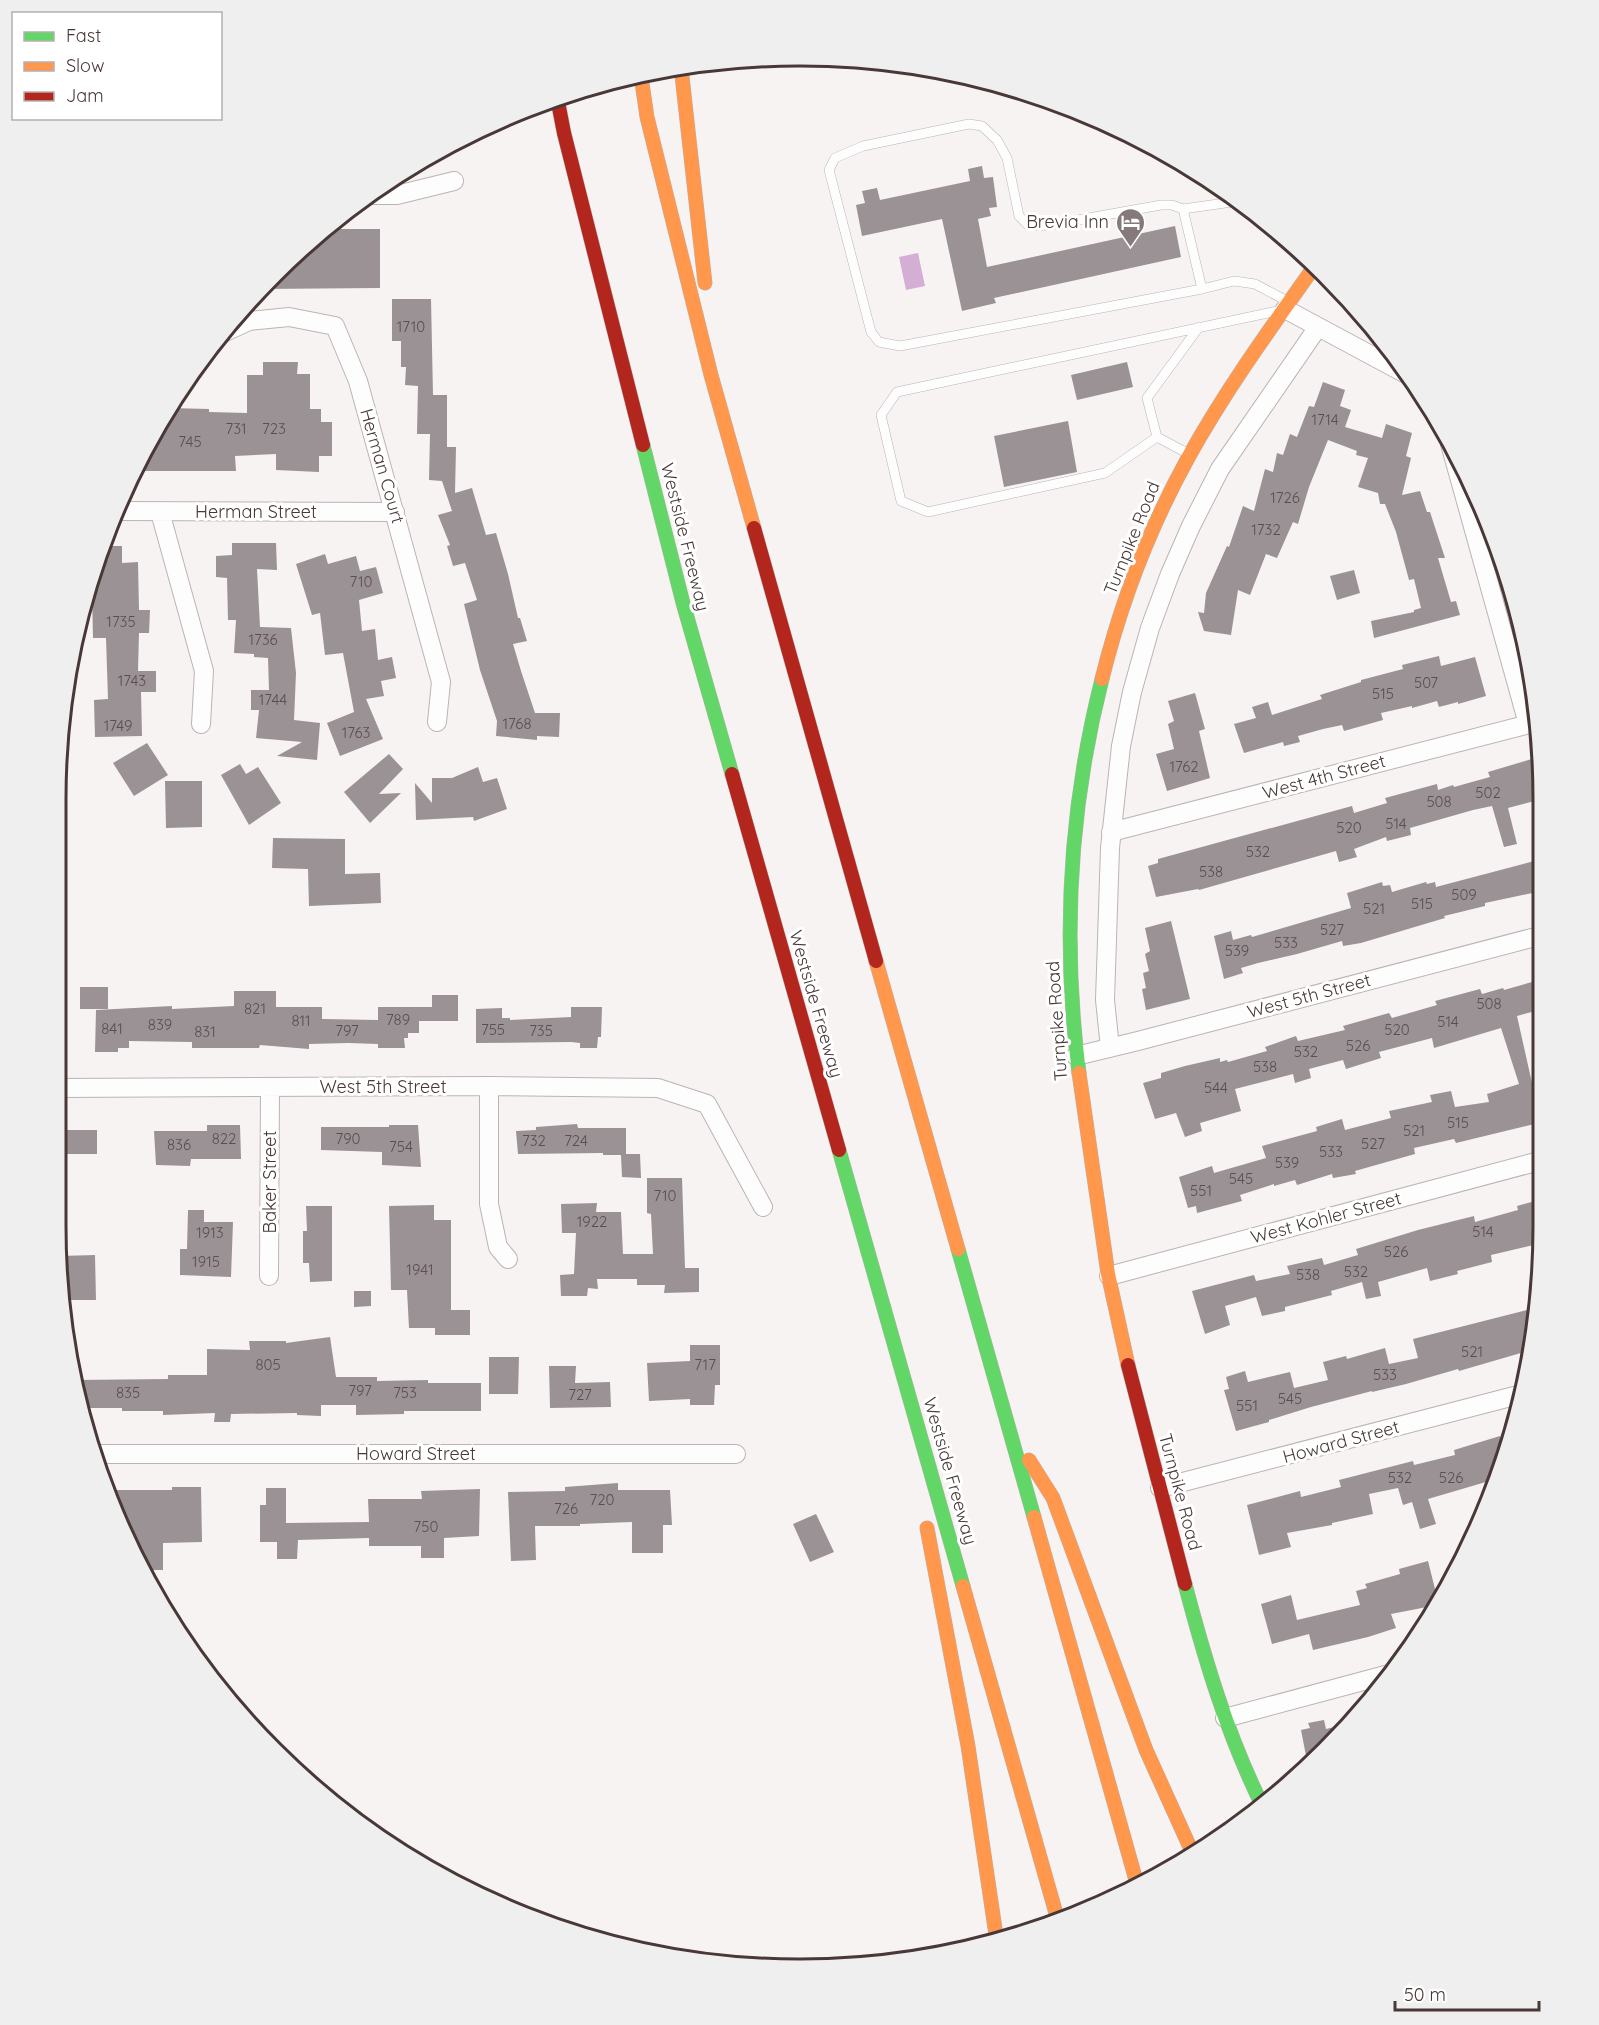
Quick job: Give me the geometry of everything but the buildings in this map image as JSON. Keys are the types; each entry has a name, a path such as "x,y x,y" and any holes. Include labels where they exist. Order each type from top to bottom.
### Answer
{"main road":[{"path":"682,76 703,254 711,375"},
{"path":"642,83 647,117 711,375 1135,1877"},
{"name":"Westside Freeway","path":"559,107 682,603 1056,1912"},
{"path":"552,110 564,133"},
{"name":"Turnpike Road","path":"1259,1796 1241,1761 1209,1673 1127,1360 1109,1276 1076,1056 1069,946 1071,870 1078,794 1089,732 1105,666 1144,551 1203,428 1310,273"},
{"path":"1010,1430 1053,1498 1126,1699 1190,1846"},
{"path":"930,1466 927,1524 968,1746 996,1932"}],"street":[{"path":"385,195 397,195 454,182"},
{"path":"1287,305 1318,327 1390,365"},
{"name":"Herman Court","path":"241,325 249,321 289,317 335,326 358,381 441,682 437,722"},
{"path":"1110,1048 1105,1000 1111,832 1121,746 1132,692 1150,628 1191,526 1220,469 1318,327"},
{"path":"1463,488 1527,707"},
{"name":"Herman Street","path":"126,511 395,512"},
{"path":"160,512 204,672 201,724"},
{"name":"West 4th Street","path":"1111,832 1529,724"},
{"name":"West 5th Street","path":"1076,1056 1533,937"},
{"path":"489,1086 489,1204 498,1247 508,1259"},
{"name":"West 5th Street","path":"66,1088 489,1086 658,1088 707,1104 763,1207"},
{"name":"Baker Street","path":"269,1276 270,1087"},
{"name":"West Kohler Street","path":"1109,1276 1533,1163"},
{"name":"Howard Street","path":"1160,1488 1512,1396"},
{"name":"Howard Street","path":"103,1455 736,1454"},
{"path":"1225,1718 1377,1677"}],"lane":[{"path":"1225,203 1183,209 1172,205 1161,205 1050,225 1029,226 1019,216 1007,158 997,140 982,126 969,124 863,146 835,158 829,170 871,332 879,342 900,346 1234,281 1255,284 1287,305"},
{"path":"1183,209 1202,289"},
{"path":"1157,436 1105,473 928,512 901,501 881,416 897,392 1199,327 1287,305"},
{"path":"1190,454 1157,436 1147,398 1199,327"}],"shaded area":[{"path":"918,253 925,286 906,290 899,257"}],"traffic: fast":[{"path":"643,445 683,603 732,774"},
{"path":"1079,1073 1071,974 1072,875 1082,777 1102,679"},
{"path":"839,1150 963,1586"},
{"path":"958,1249 1034,1517"},
{"path":"1185,1584 1218,1696 1258,1797"}],"traffic: slow":[{"path":"682,76 705,283"},
{"path":"642,83 647,117 711,375 754,528"},
{"path":"1102,679 1128,593 1149,538 1174,484 1202,433 1233,384 1310,273"},
{"path":"876,961 958,1249"},
{"path":"1079,1073 1108,1274 1128,1365"},
{"path":"1029,1460 1053,1498 1146,1750 1189,1846"},
{"path":"1034,1517 1135,1877"},
{"path":"927,1528 968,1746 996,1932"},
{"path":"963,1586 1056,1912"}],"traffic: jam":[{"path":"559,107 643,445"},
{"path":"754,528 876,961"},
{"path":"732,774 839,1150"},
{"path":"1128,1365 1185,1584"}],"place":[{"name":"Brevia Inn","path":"1130,248"}]}
